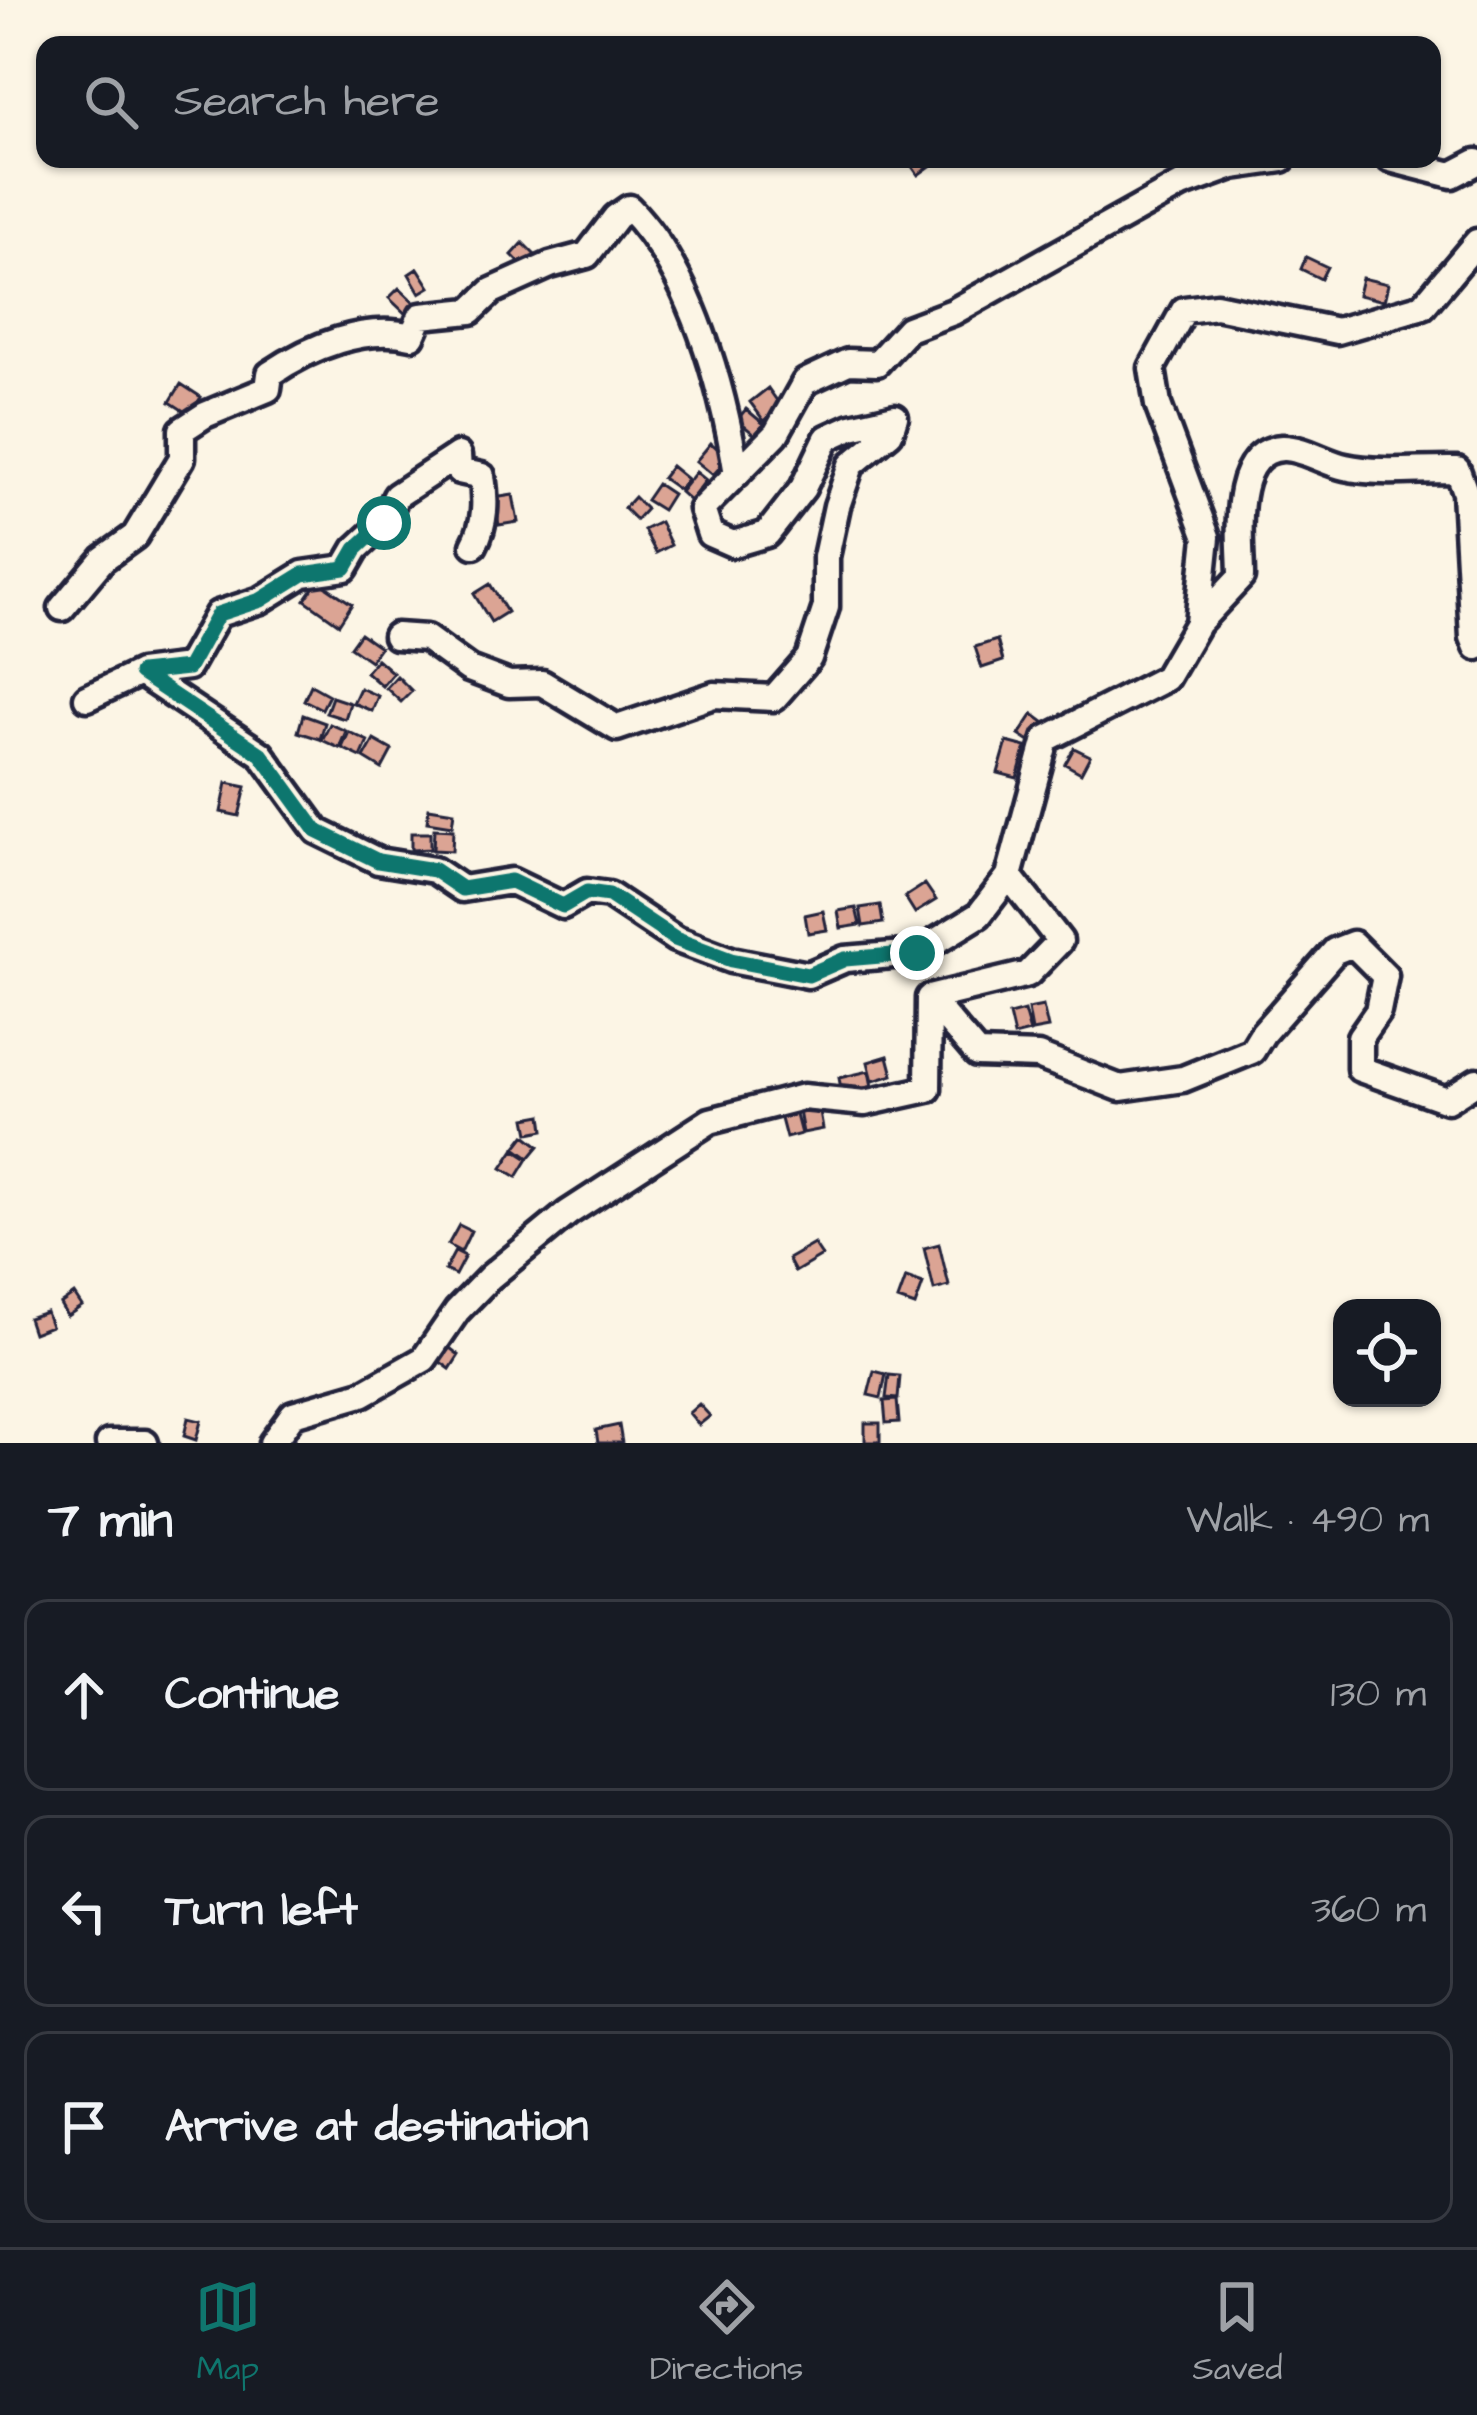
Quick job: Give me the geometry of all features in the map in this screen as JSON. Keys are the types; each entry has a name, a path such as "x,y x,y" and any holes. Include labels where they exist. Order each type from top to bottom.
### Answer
{"street":[{"path":"1425,168 1452,175 1477,162"},
{"path":"396,636 426,638 469,669 508,684 542,682 617,728 714,695 774,698 808,658 826,608 826,557 851,465 890,434 895,417 826,438 803,488 767,535 733,544 710,534 702,509 776,434 805,382 848,362 877,363 908,329 953,312 1181,185 1228,168"},
{"path":"62,608 103,559 135,536 182,458 182,430 205,415 268,389 270,374 322,347 388,330 412,335 422,316 471,311 492,291 587,254 629,208 652,236 694,317 727,408 737,474"},
{"path":"1198,623 1207,537 1158,405 1152,368 1184,310 1216,306 1337,331 1424,306 1477,242"},
{"path":"140,673 261,754 317,831 378,861 434,870 462,889 511,881 563,906 587,892 609,895 675,939 731,960 808,975 845,959 917,953 979,916 1009,876 1046,739 1166,678 1198,623 1241,578 1244,476 1260,457 1283,448 1345,467 1407,474 1456,470 1465,492 1477,647"},
{"path":"87,698 140,673 188,668 218,614 261,600 303,574 345,568 356,549 384,523 396,496 458,455 459,472 482,476 482,531 474,545"},
{"path":"929,998 1028,974 1060,941 1009,876"},
{"path":"929,998 977,1054 1038,1056 1120,1088 1183,1079 1252,1051 1335,951 1353,944 1385,976 1378,1011 1360,1036 1360,1069 1447,1100 1477,1081"},
{"path":"272,1443 292,1414 362,1394 424,1359 457,1311 490,1276 568,1213 710,1121 803,1096 865,1103 928,1089 929,998"},
{"path":"109,1443 145,1443"}],"building":[{"path":"523,243 541,261 530,273 512,255"},
{"path":"1306,257 1327,267 1321,279 1301,269"},
{"path":"418,268 430,287 420,293 409,274"},
{"path":"1362,278 1388,284 1384,301 1358,295"},
{"path":"399,288 418,306 409,317 389,298"},
{"path":"181,384 201,397 190,415 170,402"},
{"path":"768,388 782,408 764,421 750,402"},
{"path":"746,409 764,424 755,435 737,420"},
{"path":"711,443 728,458 713,475 696,461"},
{"path":"671,466 687,479 679,490 662,478"},
{"path":"696,472 706,480 690,501 680,492"},
{"path":"657,484 672,494 662,510 646,500"},
{"path":"513,495 518,522 499,525 494,498"},
{"path":"634,497 646,509 636,520 624,508"},
{"path":"660,522 671,545 656,553 644,530"},
{"path":"318,581 352,604 339,624 305,600"},
{"path":"490,584 507,612 491,622 474,594"},
{"path":"360,633 380,647 370,661 350,647"},
{"path":"997,640 1003,661 982,668 975,647"},
{"path":"377,659 393,673 382,686 366,672"},
{"path":"397,676 412,691 401,702 386,688"},
{"path":"311,685 329,695 322,709 304,700"},
{"path":"360,688 378,696 372,711 353,703"},
{"path":"332,697 350,703 345,719 326,713"},
{"path":"1033,714 1048,725 1034,745 1019,735"},
{"path":"303,715 325,723 320,739 298,732"},
{"path":"330,724 346,731 339,748 322,740"},
{"path":"349,732 368,741 361,757 342,748"},
{"path":"374,740 392,750 382,769 364,758"},
{"path":"1007,742 1026,747 1017,778 998,773"},
{"path":"1074,748 1090,756 1081,773 1065,764"},
{"path":"227,783 246,787 239,816 221,812"},
{"path":"429,808 454,812 452,826 427,822"},
{"path":"434,829 453,830 452,851 433,850"},
{"path":"411,833 430,833 430,849 411,850"},
{"path":"925,884 936,900 915,913 905,897"},
{"path":"880,905 883,923 863,926 860,908"},
{"path":"856,908 860,925 841,928 838,911"},
{"path":"823,911 827,930 808,933 805,915"},
{"path":"1043,1006 1048,1028 1032,1031 1028,1009"},
{"path":"1024,1011 1030,1032 1014,1036 1009,1015"},
{"path":"888,1056 893,1075 873,1081 868,1062"},
{"path":"869,1071 872,1087 842,1094 839,1078"},
{"path":"819,1107 823,1129 803,1133 799,1111"},
{"path":"795,1111 801,1134 786,1138 780,1115"},
{"path":"542,1115 544,1130 529,1133 526,1118"},
{"path":"525,1135 539,1146 529,1158 515,1148"},
{"path":"514,1150 528,1159 517,1177 502,1168"},
{"path":"459,1225 471,1231 461,1252 448,1245"},
{"path":"814,1244 822,1256 795,1272 788,1259"},
{"path":"939,1244 949,1286 934,1290 924,1248"},
{"path":"455,1251 465,1256 455,1275 445,1270"},
{"path":"906,1278 923,1284 915,1306 898,1300"},
{"path":"74,1294 82,1306 67,1316 60,1304"},
{"path":"46,1312 51,1326 33,1333 28,1318"},
{"path":"446,1345 459,1355 450,1369 436,1359"},
{"path":"874,1371 886,1374 881,1398 868,1395"},
{"path":"889,1375 900,1376 898,1399 886,1398"},
{"path":"897,1400 899,1422 886,1423 884,1401"},
{"path":"699,1404 710,1416 699,1425 689,1413"},
{"path":"188,1418 201,1421 196,1440 184,1436"},
{"path":"865,1423 880,1423 880,1442 865,1442"},
{"path":"619,1425 622,1443 598,1443 596,1430"}],"route":[{"path":"384,523 356,549 345,568 303,574 261,600 218,614 188,668 140,673 261,754 317,831 378,861 434,870 462,889 511,881 563,906 587,892 609,895 675,939 731,960 808,975 845,959 917,953"}]}
